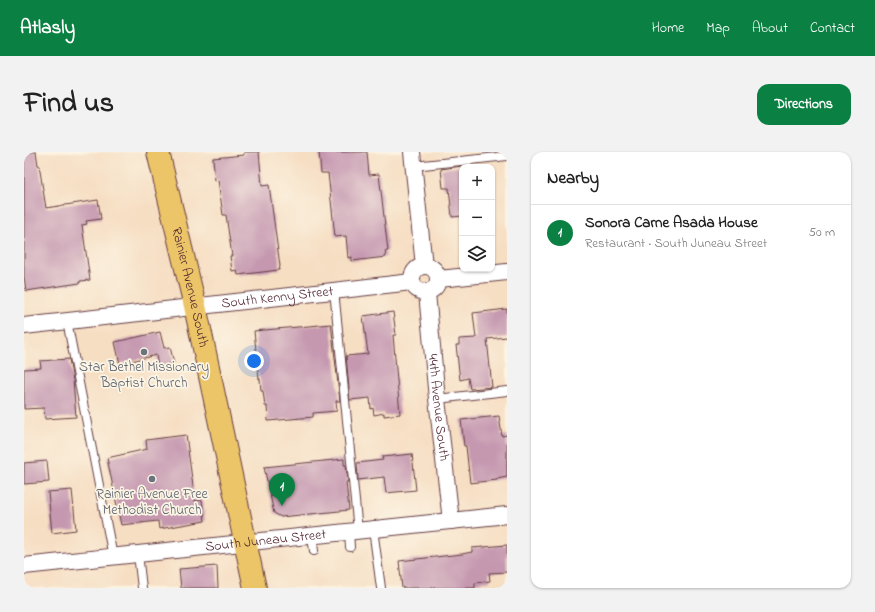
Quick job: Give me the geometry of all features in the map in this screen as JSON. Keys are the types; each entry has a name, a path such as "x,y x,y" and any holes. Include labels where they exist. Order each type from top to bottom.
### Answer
{"main road":[{"name":"Rainier Avenue South","path":"158,152 195,306 255,588"}],"street":[{"path":"413,159 424,266"},
{"path":"424,266 433,268 439,279 436,289 427,293 420,292 416,289 412,282 413,273 420,267 424,266"},
{"path":"439,279 507,272"},
{"name":"South Kenny Street","path":"24,326 412,282"},
{"name":"44th Avenue South","path":"427,293 451,521"},
{"name":"South Juneau Street","path":"24,566 245,544 313,543 352,537 373,529 507,515"}],"lane":[{"path":"413,159 507,156"},
{"path":"334,290 352,537"},
{"path":"67,321 113,557"},
{"path":"437,399 507,391"},
{"path":"373,529 381,588"},
{"path":"138,554 142,588"}],"building":[{"path":"24,152 36,152 46,208 98,200 101,219 86,221 87,224 82,225 90,280 80,281 80,283 26,291 24,276"},
{"path":"244,152 259,152 262,186 269,185 280,266 279,270 238,275 237,270 232,271 230,256 232,256 226,215 223,215 218,180 215,181 213,158 244,155"},
{"path":"319,152 367,152 369,175 379,174 388,251 385,251 386,257 352,261 352,257 348,258 346,236 335,237 328,173 321,173"},
{"path":"459,166 459,216 452,217 449,188 443,188 441,169"},
{"path":"507,309 507,337 487,339 492,387 470,389 468,378 460,380 456,345 459,345 459,339 476,338 473,313"},
{"path":"393,312 396,335 393,335 400,414 384,416 384,413 374,415 373,408 371,409 370,398 350,400 346,356 368,354 363,316"},
{"path":"331,324 340,401 336,401 337,411 313,413 313,417 268,421 267,406 265,406 263,391 261,391 259,379 254,331"},
{"name":"Star Bethel Missionary Baptist Church","path":"160,332 164,348 170,347 174,363 158,367 156,355 120,364 115,342"},
{"path":"69,359 73,380 76,417 45,419 44,408 24,409 24,369 41,368 40,361"},
{"path":"499,416 502,436 507,435 507,477 497,480 470,483 466,446 464,446 461,420"},
{"name":"Rainier Avenue Free Methodist Church","path":"186,435 195,501 202,500 205,521 159,529 158,521 121,525 107,458 147,449 146,440"},
{"path":"412,454 416,490 386,493 384,477 358,480 357,463 383,460 382,457"},
{"path":"344,459 348,482 346,482 349,510 281,517 274,513 264,467"},
{"path":"47,461 49,482 24,484 24,463"},
{"path":"72,490 76,530 52,533 48,492"},
{"path":"507,545 507,572 489,573 490,581 475,583 475,588 402,588 399,561 462,554 472,552 472,548"},
{"path":"217,566 218,588 181,588 179,569"}],"place":[{"name":"Star Bethel Missionary Baptist Church","path":"144,352"},
{"name":"Rainier Avenue Free Methodist Church","path":"152,479"},
{"name":"Sonora Carne Asada House","path":"282,506"}]}
